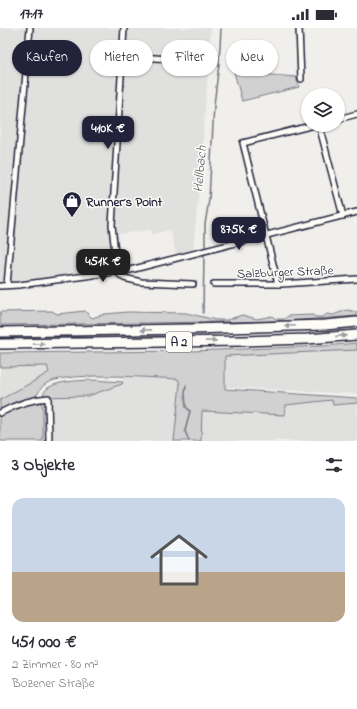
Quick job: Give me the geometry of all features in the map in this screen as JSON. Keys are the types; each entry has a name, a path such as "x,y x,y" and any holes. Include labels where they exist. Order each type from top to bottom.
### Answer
{"highway":[{"name":"A 2","path":"0,332 199,329 325,325 357,322"},
{"name":"A 2","path":"0,344 244,341 307,339 357,335"}],"street":[{"path":"7,285 30,28"},
{"path":"123,40 124,28"},
{"path":"299,28 301,79"},
{"path":"121,76 112,225 117,272 124,278 141,282 193,284"},
{"path":"345,117 357,114"},
{"path":"278,284 243,143 301,128"},
{"path":"321,132 343,216"},
{"path":"0,286 19,285 130,270 357,212"},
{"name":"Salzburger Straße","path":"214,284 278,284 357,279"},
{"path":"0,413 10,408 38,399 48,398 49,441"}],"shaded area":[{"path":"0,28 211,28 210,40 161,40 161,76 207,76 193,250 176,254 170,230 152,234 151,230 118,234 121,266 89,273 0,284"},
{"path":"235,76 296,77 299,87 242,101"},
{"path":"347,310 357,312 357,316 286,321 0,325 0,312 52,311 57,314 85,311 92,318 105,314 128,312 186,313 216,320 227,320 242,315 257,319 272,316 276,319 284,319 288,316 313,315 315,317 323,317 327,314 333,315"},
{"path":"357,343 357,350 225,356 225,389 357,398 357,403 333,405 332,400 286,405 285,415 202,411 201,441 174,441 180,384 178,379 87,376 54,380 44,385 35,398 15,403 0,410 0,400 49,372 47,366 0,367 0,353 191,351 324,346"},
{"path":"357,350 357,394 225,387 225,356"},
{"path":"47,366 49,372 35,382 0,400 0,367"},
{"path":"124,376 179,379 180,384 174,441 43,441 41,402 43,397 122,384"},
{"path":"92,380 123,382 122,384 88,396 43,397 45,391 55,384 71,381"},
{"path":"333,400 334,405 357,403 357,441 201,441 202,411 285,415 285,405"},
{"path":"38,402 42,404 43,409 43,441 0,441 0,415 16,407"}],"waterway":[{"name":"Hellbach","path":"205,249 205,224 209,200 214,105 219,64 221,28"},
{"name":"Hellbach","path":"203,313 204,253"},
{"name":"Hellbach","path":"186,385 186,407 190,411 185,431 189,441"}],"place":[{"name":"Runner´s Point","path":"72,218"}]}
